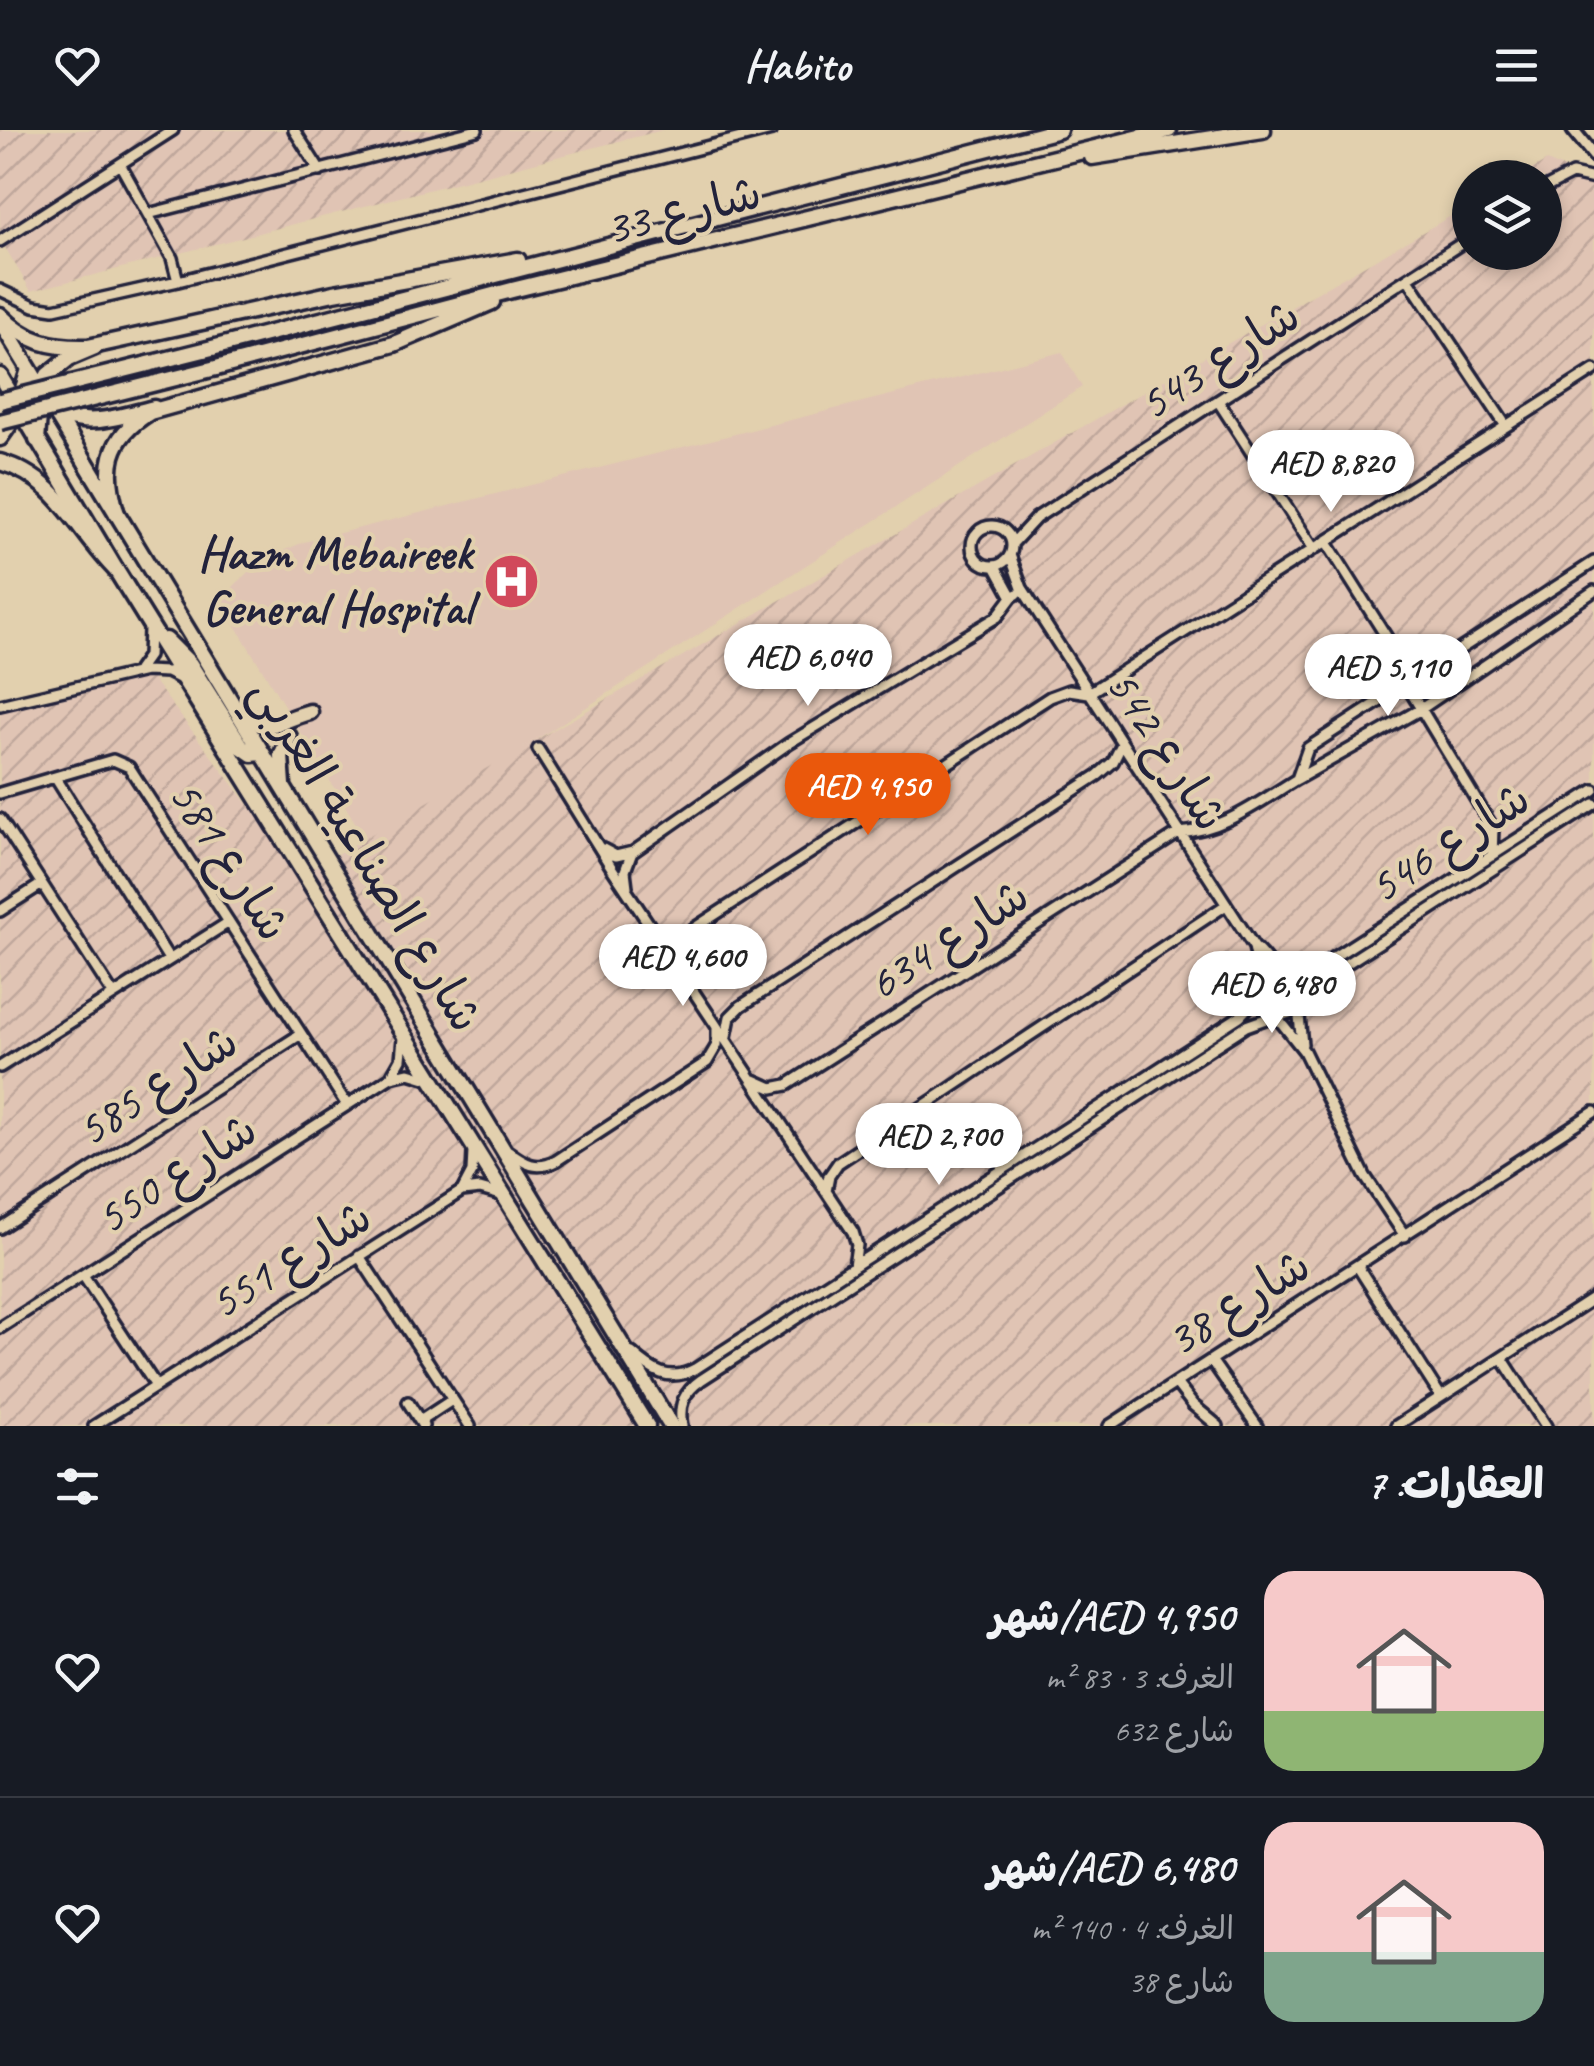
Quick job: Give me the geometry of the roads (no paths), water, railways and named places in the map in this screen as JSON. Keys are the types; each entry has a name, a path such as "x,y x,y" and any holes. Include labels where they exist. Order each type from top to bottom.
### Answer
{"main road":[{"path":"1028,137 1047,130"},
{"name":"شارع 33","path":"7,393 212,348 1058,130"},
{"name":"شارع 33","path":"0,422 512,290 1170,130"},
{"path":"1032,164 1136,152 1263,130"},
{"path":"0,318 18,333 42,344 100,345 350,290 500,263 554,258"},
{"path":"7,393 47,398 61,414 91,420 167,405 394,344 454,320 512,290"},
{"name":"شارع الصناعية الغربي","path":"0,318 234,707 248,756 401,1026 647,1426"},
{"path":"37,440 39,416 47,398 45,381 68,358 100,345"},
{"path":"0,438 11,425 7,393 29,369"},
{"path":"7,393 39,416 60,420"},
{"name":"شارع الصناعية الغربي","path":"7,393 189,684 248,756 283,790 672,1426"},
{"path":"117,514 108,480 114,451 135,422 167,405"},
{"path":"0,462 48,486 116,570"},
{"path":"156,632 190,664 248,756"},
{"path":"234,707 254,721 270,726 310,712"},
{"path":"283,790 281,756 289,737"}],"street":[{"path":"0,241 173,130"},
{"path":"294,130 320,171"},
{"path":"148,214 457,132 477,130"},
{"path":"0,290 49,309 178,281 770,130"},
{"path":"1574,130 1594,156"},
{"path":"120,164 172,258 178,281"},
{"path":"1562,177 1581,174 1594,179"},
{"name":"شارع 543","path":"1011,550 1036,518 1452,250"},
{"path":"1408,279 1506,426"},
{"path":"656,932 673,936 690,931 1050,697 1069,690 1089,693 1592,374"},
{"path":"1218,400 1314,549"},
{"path":"986,527 998,527 1007,534 1011,550 996,566 982,564 974,555 972,544 976,534 986,527"},
{"path":"1326,541 1409,682 1420,709 1493,828 1518,838"},
{"name":"شارع 542","path":"1011,550 1024,590 1178,832 1254,947 1287,979"},
{"path":"1297,779 1308,748 1594,562"},
{"path":"996,566 1012,597"},
{"path":"602,848 616,856 633,852 789,744 997,617 1012,597 1024,590"},
{"path":"1178,832 1198,831 1226,822 1420,709 1594,591"},
{"path":"136,673 146,662 150,648 146,617"},
{"path":"0,706 159,670 189,684"},
{"path":"726,1040 730,1017 741,1006 1098,775 1113,762 1122,744"},
{"path":"538,749 856,1238 854,1266"},
{"name":"شارع 581","path":"0,793 113,760 122,761 347,1105"},
{"path":"55,777 169,959"},
{"name":"شارع 546","path":"1287,979 1309,973 1594,790"},
{"name":"شارع 546","path":"1299,1002 1315,984 1594,804"},
{"path":"0,819 113,994"},
{"path":"1492,856 1493,828"},
{"name":"شارع 634","path":"752,1080 772,1088 793,1082 1178,832"},
{"path":"628,890 625,870 633,852"},
{"path":"0,911 42,884"},
{"path":"826,1191 829,1176 838,1163 1226,906"},
{"path":"0,1067 229,922"},
{"name":"شارع 542","path":"1254,947 1261,992"},
{"path":"620,1342 657,1373 686,1374 1240,1016 1271,980 1287,979 1298,989 1304,1052"},
{"path":"1261,992 1264,1010 1275,1017 1304,1052 1366,1176 1405,1236"},
{"path":"682,1426 682,1403 701,1380 1246,1026 1291,1014 1299,1002"},
{"path":"500,1146 530,1166 556,1161 707,1062 717,1045 717,1025"},
{"path":"391,1077 404,1048 401,1026"},
{"name":"شارع 585","path":"0,1228 301,1034"},
{"path":"391,1077 409,1073 436,1083"},
{"name":"شارع 550","path":"0,1328 391,1077"},
{"name":"شارع 38","path":"1108,1426 1594,1112"},
{"path":"462,1192 472,1172 471,1140"},
{"path":"462,1192 480,1189 506,1198"},
{"name":"شارع 551","path":"94,1426 462,1192"},
{"path":"359,1256 470,1426"},
{"path":"1358,1267 1442,1397"},
{"path":"83,1275 156,1386"},
{"path":"1396,1426 1594,1298"},
{"path":"1502,1358 1546,1426"},
{"path":"1211,1360 1257,1426"},
{"path":"1176,1383 1193,1405 1218,1426"},
{"path":"408,1402 421,1423 452,1400"}],"place":[{"name":"Hazm Mebaireek General Hospital","path":"511,581"}]}
